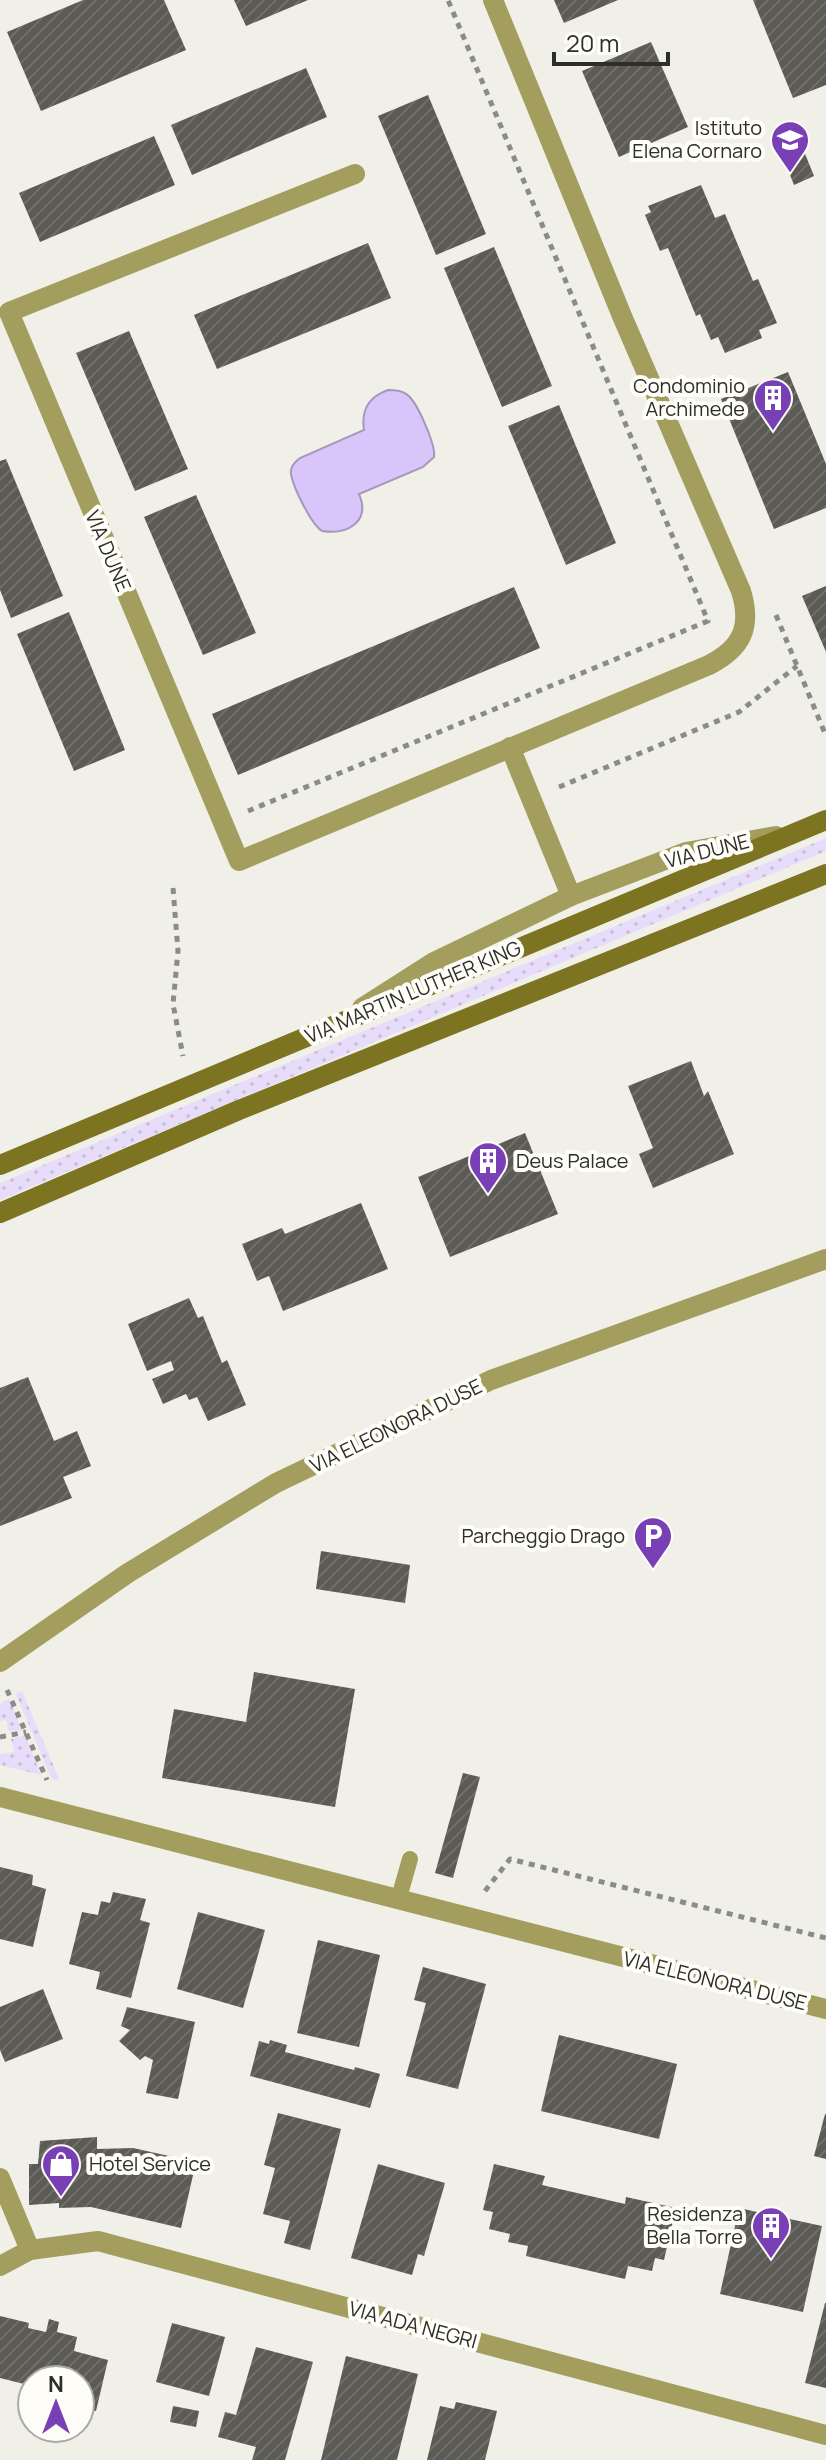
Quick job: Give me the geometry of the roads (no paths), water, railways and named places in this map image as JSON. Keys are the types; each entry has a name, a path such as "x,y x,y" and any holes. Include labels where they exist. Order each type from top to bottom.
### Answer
{"main road":[{"name":"VIA MARTIN LUTHER KING","path":"0,1165 826,820"},
{"path":"0,1213 254,1104 826,874"}],"street":[{"name":"VIA DUNE","path":"355,174 9,312 239,861 727,656 745,626 746,607 622,316 493,0"},
{"path":"510,747 571,896"},
{"name":"VIA DUNE","path":"342,1021 434,962 571,896 686,852 800,831"},
{"name":"VIA ELEONORA DUSE","path":"0,1662 128,1573 276,1483 491,1380 826,1259"},
{"name":"VIA ELEONORA DUSE","path":"0,1797 826,2009"},
{"path":"0,2178 30,2250"},
{"name":"VIA ADA NEGRI","path":"0,2266 30,2250 98,2241 826,2435"}],"lane":[{"path":"398,1901 410,1859"}],"place":[{"name":"Istituto Elena Cornaro","path":"790,174"},
{"name":"Condominio Archimede","path":"773,432"},
{"name":"Deus Palace","path":"488,1195"},
{"name":"Parcheggio Drago","path":"653,1570"},
{"name":"Hotel Service","path":"61,2198"},
{"name":"Residenza Bella Torre","path":"771,2260"}]}
